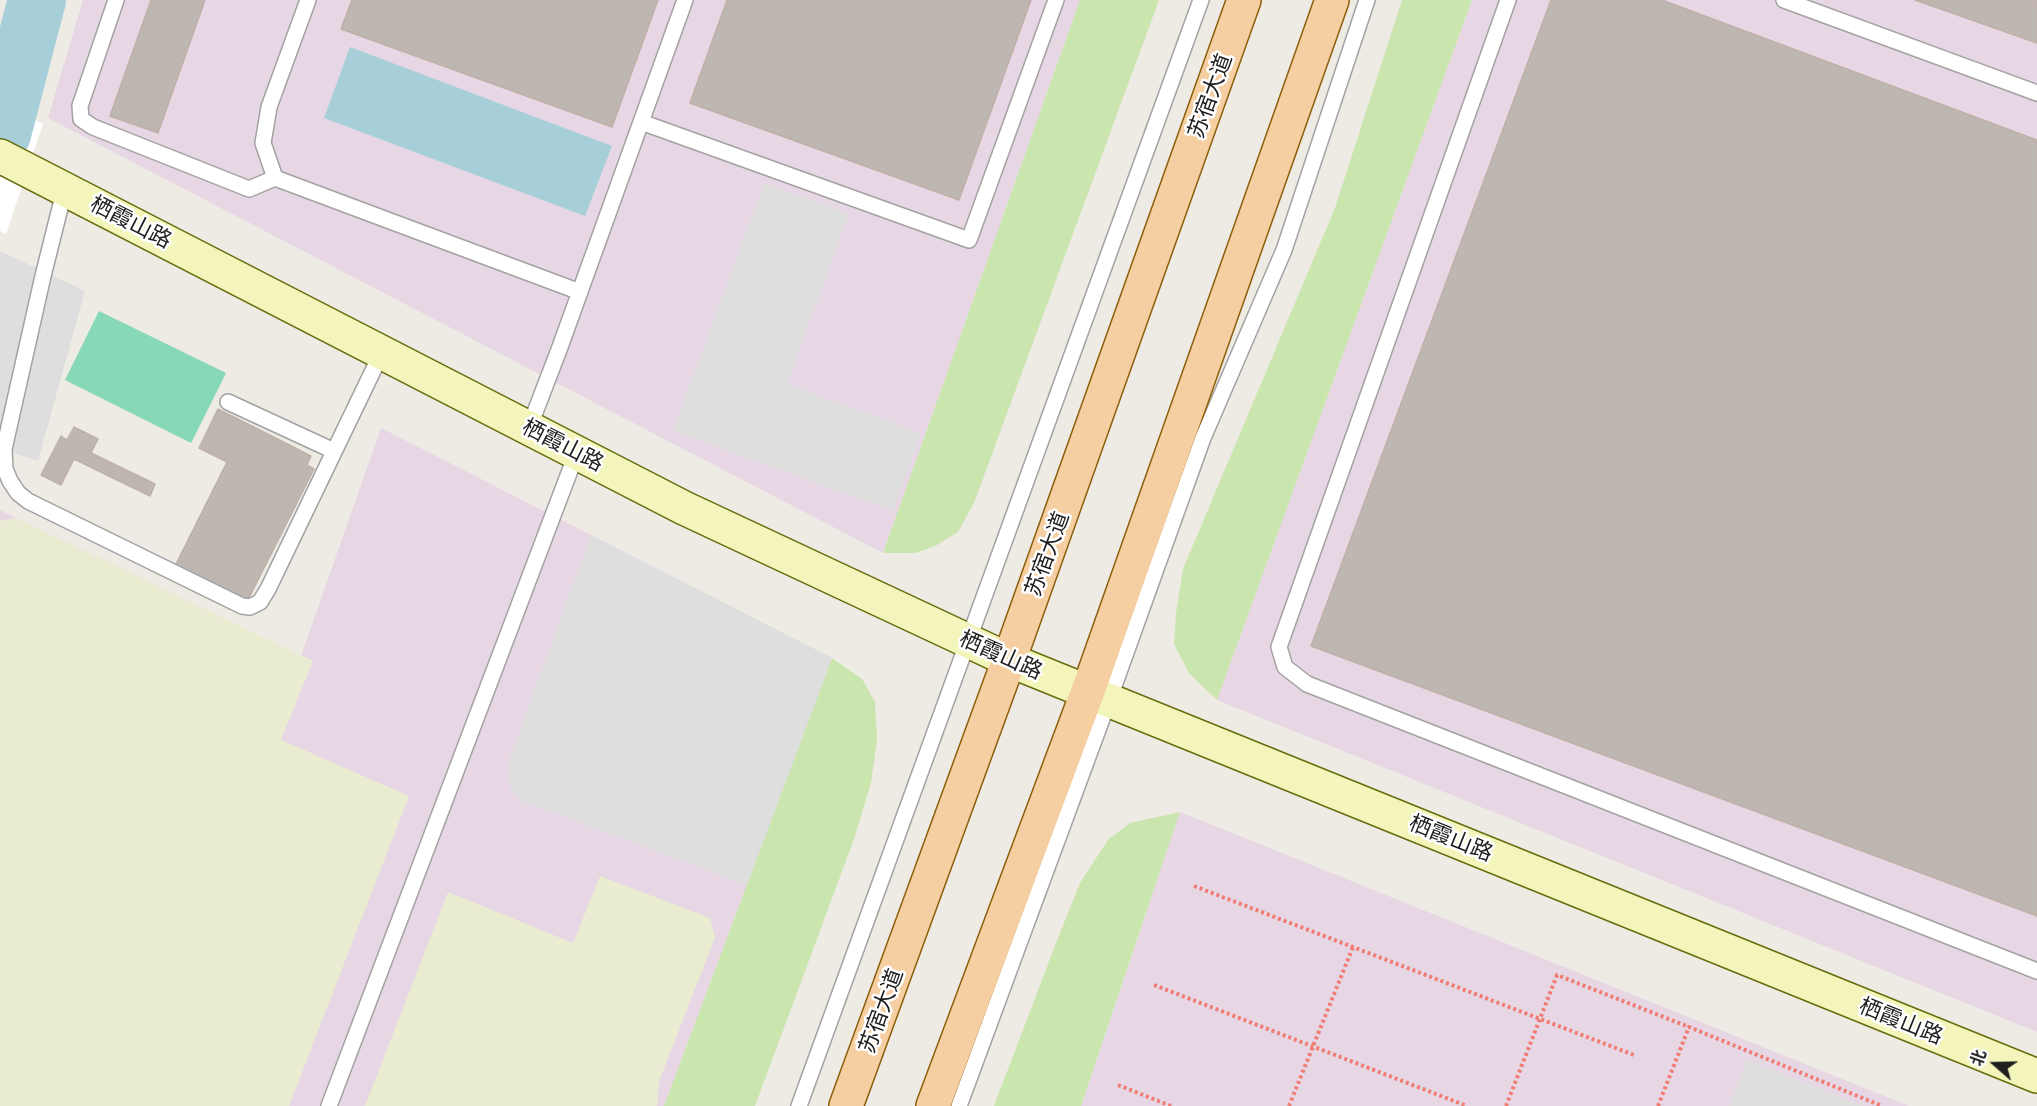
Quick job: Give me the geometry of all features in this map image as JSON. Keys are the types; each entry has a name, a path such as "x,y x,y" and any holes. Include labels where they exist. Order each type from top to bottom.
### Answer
{"main road":[{"name":"苏宿大道","path":"846,1106 1009,660 1244,0"},
{"path":"933,1106 1099,695 1332,0"}],"street":[{"name":"栖霞山路","path":"0,156 684,508 1009,660 2037,1076"}],"lane":[{"path":"116,0 80,106 81,119 93,127 249,189 274,178 580,291"},
{"path":"274,178 263,143 269,107 308,0"},
{"path":"529,428 685,0"},
{"path":"641,122 969,240 1056,0"},
{"path":"799,1106 1201,0"},
{"path":"959,1106 1099,695 1203,438 1284,250 1367,0"},
{"path":"1508,0 1279,647 1285,667 1307,684 2037,971"},
{"path":"1784,0 2037,93"},
{"path":"65,188 4,449 5,469 18,493 28,501 242,606 250,607 260,602 268,589 382,352"},
{"path":"228,402 334,451"},
{"path":"329,1106 577,452"}],"path":[{"path":"1194,886 1634,1055"},
{"path":"1289,1106 1353,947"},
{"path":"1506,1106 1557,975 1882,1106"},
{"path":"1154,985 1467,1106"},
{"path":"1658,1106 1689,1027"},
{"path":"1118,1085 1172,1106"}],"shaded area":[{"path":"83,0 1080,0 883,553 48,118"},
{"path":"1472,0 2037,0 2037,1032 1217,700"},
{"path":"764,183 849,214 787,384 921,433 893,511 673,431"},
{"path":"0,251 85,291 38,461 0,448"},
{"path":"381,428 832,658 664,1106 0,1106 0,510 301,656"},
{"path":"591,535 832,658 747,885 522,801 510,787 509,760"},
{"path":"1180,812 1909,1106 1081,1106"},
{"path":"1747,1060 1864,1106 1729,1106"}],"green space":[{"path":"1080,0 1159,0 974,503 958,532 937,545 916,553 883,553"},
{"path":"1402,0 1472,0 1217,700 1189,673 1174,644 1183,569 1335,208"},
{"path":"99,311 226,373 191,443 65,380"},
{"path":"16,518 313,661 281,740 409,796 289,1106 0,1106 0,521"},
{"path":"832,658 862,679 875,702 877,739 871,783 854,839 755,1106 664,1106"},
{"path":"1180,812 1081,1106 994,1106 1080,883 1108,840 1130,823"},
{"path":"600,876 710,918 715,938 659,1081 657,1106 365,1106 448,892 573,943"}],"water":[{"path":"350,47 612,146 585,216 324,118"}],"pier":[{"path":"0,103 43,124 6,234 0,231"}],"building":[{"path":"151,0 205,0 158,133 110,116"},
{"path":"352,0 658,0 612,127 341,29"},
{"path":"727,0 1031,0 959,200 690,103"},
{"path":"1551,0 1662,0 2037,140 2037,916 1311,646"},
{"path":"1915,0 2037,0 2037,43"},
{"path":"218,409 311,456 307,465 314,469 247,602 175,566 227,462 199,448"},
{"path":"74,427 98,439 91,453 155,484 150,496 74,459 61,485 41,475 61,436 67,440"}],"waterway":[{"path":"2,134 37,0"}]}
